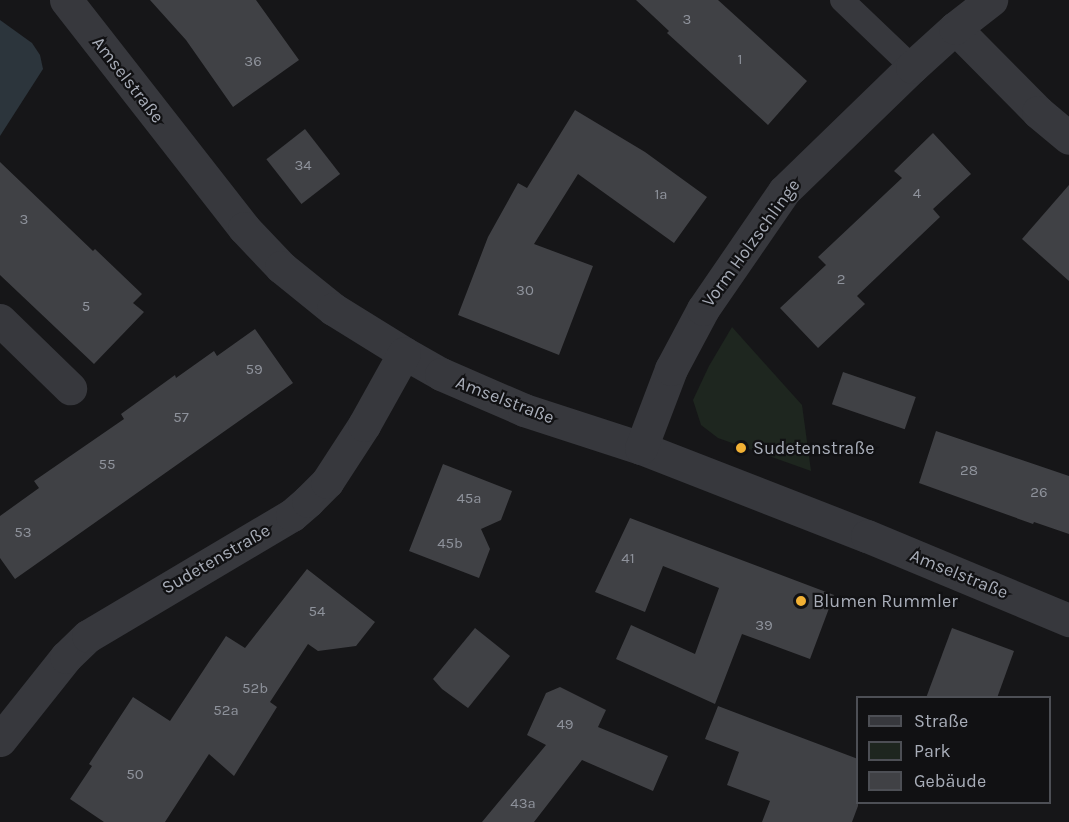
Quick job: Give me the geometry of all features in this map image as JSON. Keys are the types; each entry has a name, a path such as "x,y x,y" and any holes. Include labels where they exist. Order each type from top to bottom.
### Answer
{"street":[{"name":"Amselstraße","path":"66,0 251,236 281,267 333,309 404,353 441,374 524,410 641,448 878,540 1069,620"},
{"name":"Vorm Holzschlinge","path":"641,448 671,369 703,309 784,191 912,67 955,28 991,0"},
{"path":"955,28 1038,112 1069,138"},
{"path":"0,320 70,388"},
{"name":"Sudetenstraße","path":"0,740 66,657 88,636 292,515 308,501 327,482 364,425 404,353"}],"lane":[{"path":"842,0 912,67"}],"green space":[{"path":"732,327 802,405 811,471 718,438 701,425 693,400 709,366"}],"shaded area":[{"path":"0,20 32,43 40,55 43,69 0,136"}],"building":[{"path":"150,0 256,0 299,60 233,107 186,40"},
{"path":"636,0 718,0 807,81 768,125 667,33 669,31"},
{"path":"575,110 645,152 707,197 674,243 578,174 534,244 593,266 559,355 458,315 488,237 518,183 527,188"},
{"path":"305,129 340,174 301,204 266,159"},
{"path":"933,133 971,174 933,209 940,217 857,296 865,304 818,348 780,308 826,265 818,257 902,178 894,171"},
{"path":"0,162 93,251 95,249 142,294 133,303 144,312 94,364 0,275"},
{"path":"1069,185 1069,281 1022,239"},
{"path":"255,329 293,383 15,579 0,558 0,516 39,488 34,481 124,419 121,414 175,375 176,378 214,351 217,356"},
{"path":"843,372 916,397 905,429 832,404"},
{"path":"936,431 1069,476 1069,534 1034,522 1033,524 919,483"},
{"path":"443,464 512,491 501,520 481,529 490,549 479,578 409,551"},
{"path":"630,518 834,595 810,659 742,634 715,704 616,659 631,625 695,654 719,588 663,566 645,612 595,592"},
{"path":"307,569 375,622 356,646 318,651 308,644 270,702 277,707 234,776 209,754 165,822 104,822 70,799 92,766 89,764 133,697 170,721 226,636 245,648"},
{"path":"475,628 510,656 468,708 442,689 433,679"},
{"path":"952,628 1014,651 998,696 927,696"},
{"path":"560,687 606,710 598,727 668,756 653,791 582,760 534,822 482,822 546,745 527,735 546,693"},
{"path":"718,706 856,758 856,804 858,806 852,822 762,822 770,801 727,785 739,752 705,739"}],"place":[{"name":"Sudetenstraße","path":"741,448"},
{"name":"Blumen Rummler","path":"801,601"}]}
